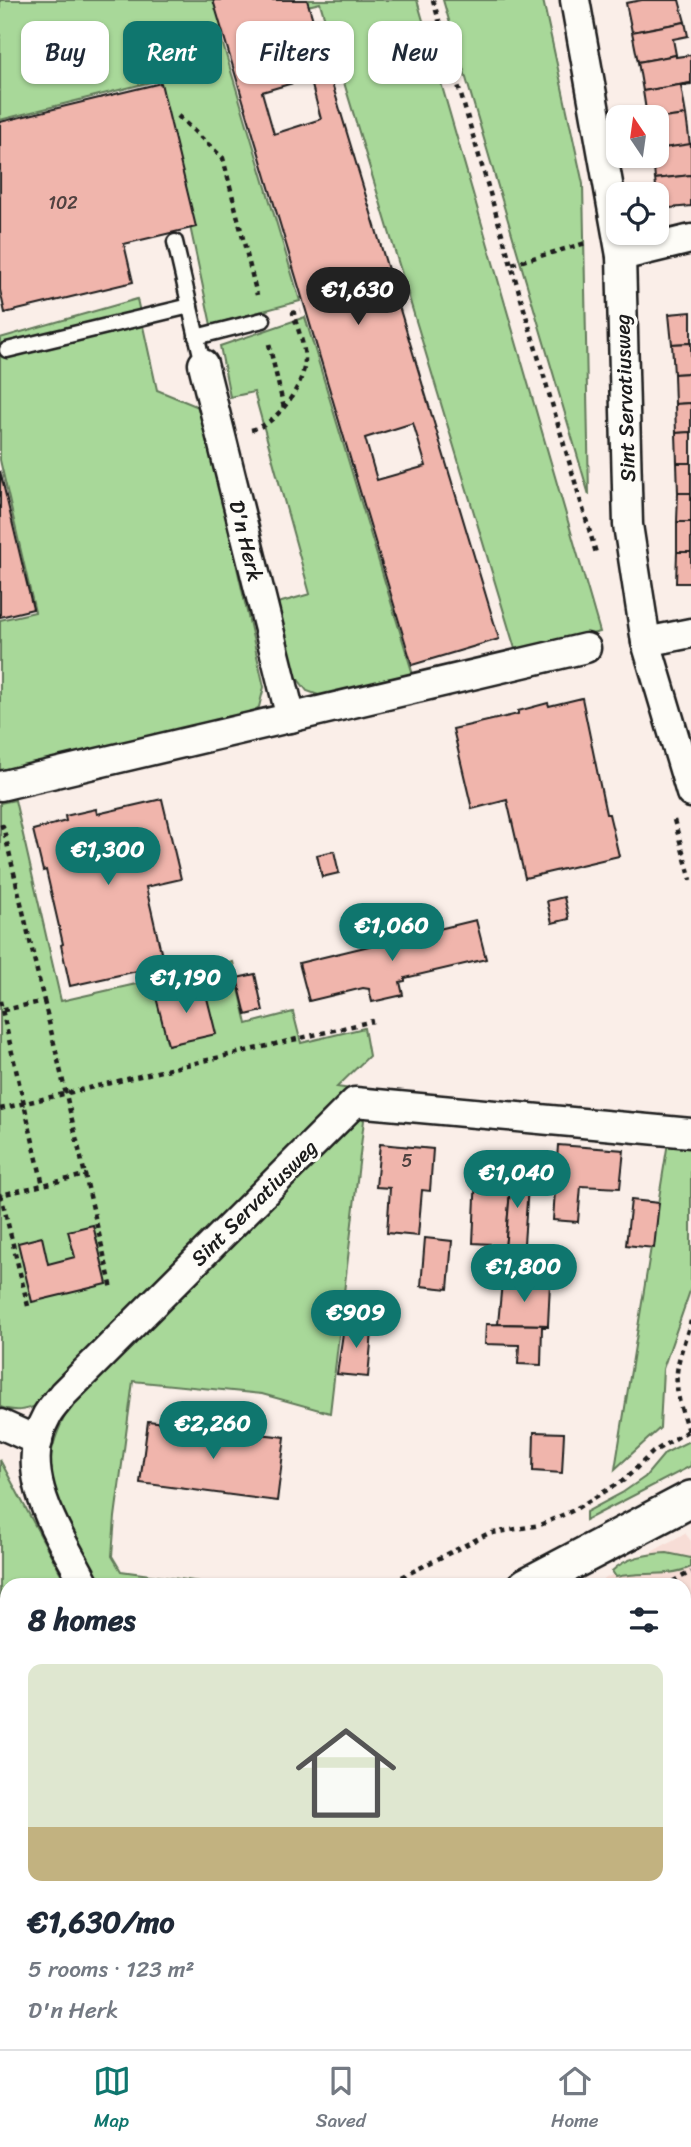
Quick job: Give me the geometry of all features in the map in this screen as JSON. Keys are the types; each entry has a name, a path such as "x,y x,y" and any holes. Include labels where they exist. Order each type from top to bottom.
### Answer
{"street":[{"name":"Sint Servatiusweg","path":"575,0 608,182"},
{"path":"669,241 691,239"},
{"name":"Sint Servatiusweg","path":"619,245 628,525 646,642 691,793"},
{"name":"D'n Herk","path":"203,364 290,718"},
{"path":"646,642 691,633"},
{"path":"0,786 586,648"},
{"name":"Sint Servatiusweg","path":"82,1578 38,1487 35,1466 38,1441 46,1416 63,1394 355,1102 691,1133"},
{"path":"0,1424 38,1441"},
{"path":"541,1578 691,1499"}],"lane":[{"path":"175,242 203,364"},
{"path":"6,350 190,306"},
{"path":"196,337 263,320"}],"path":[{"path":"433,0 600,566"},
{"path":"178,116 223,158 284,408"},
{"path":"512,264 619,245"},
{"path":"219,432 256,429 274,420 284,408 297,385 305,361 293,313 301,311"},
{"path":"0,827 3,826 112,1289"},
{"path":"0,1001 43,1185"},
{"path":"1,1011 44,1001"},
{"path":"0,1109 373,1021"},
{"path":"28,1307 1,1193 85,1175"},
{"path":"400,1578 487,1534 540,1525 572,1511 624,1480 653,1452 690,1430 678,1401 676,1383 677,1363 691,1321"}],"shaded area":[{"path":"685,1533 691,1541 691,1578 606,1578"}],"green space":[{"path":"0,0 417,0 423,21 368,21 368,84 441,84 600,632 516,652 344,84 354,84 354,21 325,21 320,3 247,21 236,21 236,24 222,27 222,21 123,21 123,84 143,84 0,120"},
{"path":"443,0 543,0 583,184 589,495 462,64 462,21 449,21"},
{"path":"222,41 300,301 211,325 160,84 222,84"},
{"path":"137,299 157,390 201,408 264,687 259,707 242,720 0,773 0,620 35,612 0,460 0,338"},
{"path":"305,317 414,678 327,698 307,691 294,674 278,603 310,594 254,392 230,397 220,346"},
{"path":"15,800 61,1001 233,962 247,1024 293,1012 301,1043 364,1028 369,1056 337,1087 351,1089 39,1405 15,1410 0,1407 0,803"},
{"path":"360,1117 364,1120 330,1413 262,1394 133,1381 112,1556 121,1571 172,1578 94,1578 65,1519 50,1465 57,1435 78,1391 332,1135"},
{"path":"669,1136 691,1138 691,1288 663,1369 660,1428 615,1469"},
{"path":"691,1440 691,1466 586,1520 586,1512 622,1493 645,1477 665,1453"},
{"path":"0,1460 63,1578 0,1578"},
{"path":"667,1553 691,1558 691,1567 672,1572 616,1577 612,1571 631,1559"}],"building":[{"path":"213,0 307,0 313,21 236,21 236,77 222,30 222,21 219,21"},
{"path":"679,0 685,22 632,32 626,3"},
{"path":"685,22 688,36 673,39 676,55 638,62 632,32"},
{"path":"691,55 691,83 643,91 638,62"},
{"path":"691,83 681,86 686,115 669,117 669,105 645,105 643,91"},
{"path":"161,84 196,227 124,244 133,282 5,313 0,290 0,122"},
{"path":"238,84 289,84 262,92 274,134 321,119 312,84 332,84 499,639 412,665","holes":["413,423 426,466 377,480 365,438"]},
{"path":"686,115 690,145 669,147 669,117"},
{"path":"691,144 691,175 655,179 654,168 669,168 669,147"},
{"path":"691,175 691,206 669,208 669,182 655,182 655,179"},
{"path":"691,312 691,343 672,344 669,314"},
{"path":"691,343 691,373 674,374 672,344"},
{"path":"691,373 691,403 675,404 674,374"},
{"path":"691,403 691,432 676,433 675,404"},
{"path":"691,432 691,463 677,463 676,433"},
{"path":"677,463 691,463 691,493 678,493"},
{"path":"0,471 33,609 0,617"},
{"path":"678,493 691,493 691,522 677,522"},
{"path":"677,522 691,522 691,552 677,552"},
{"path":"677,552 691,552 691,583 676,583"},
{"path":"582,698 606,814 609,814 619,856 525,878 507,800 472,809 453,729 518,714 518,711 548,703 549,706"},
{"path":"162,799 181,879 146,887 164,965 70,986 46,870 43,871 33,830 66,821 65,816 96,809 97,814"},
{"path":"334,851 339,873 322,877 317,855"},
{"path":"564,897 569,919 552,923 547,901"},
{"path":"476,920 486,959 405,978 405,981 400,982 403,995 372,1002 369,989 363,988 309,1001 299,963"},
{"path":"255,974 263,1011 246,1015 237,978"},
{"path":"204,986 216,1034 168,1045 156,997"},
{"path":"380,1144 433,1149 430,1191 422,1190 418,1236 387,1233 390,1188 376,1187"},
{"path":"558,1145 624,1150 620,1188 581,1186 578,1222 553,1220"},
{"path":"477,1152 513,1155 504,1262 501,1262 500,1280 486,1279 490,1244 473,1243"},
{"path":"513,1155 530,1157 523,1258 515,1263 504,1262"},
{"path":"631,1200 659,1203 654,1248 626,1245"},
{"path":"93,1225 107,1284 32,1302 18,1243 42,1237 48,1264 75,1257 68,1231"},
{"path":"425,1238 452,1241 448,1289 421,1286"},
{"path":"502,1282 550,1283 548,1325 498,1324"},
{"path":"354,1318 373,1320 368,1377 337,1374 343,1333 352,1334"},
{"path":"486,1324 548,1325 542,1327 541,1365 518,1364 519,1345 485,1344"},
{"path":"148,1421 285,1437 277,1501 140,1483"},
{"path":"534,1432 564,1433 562,1473 533,1471"}]}
